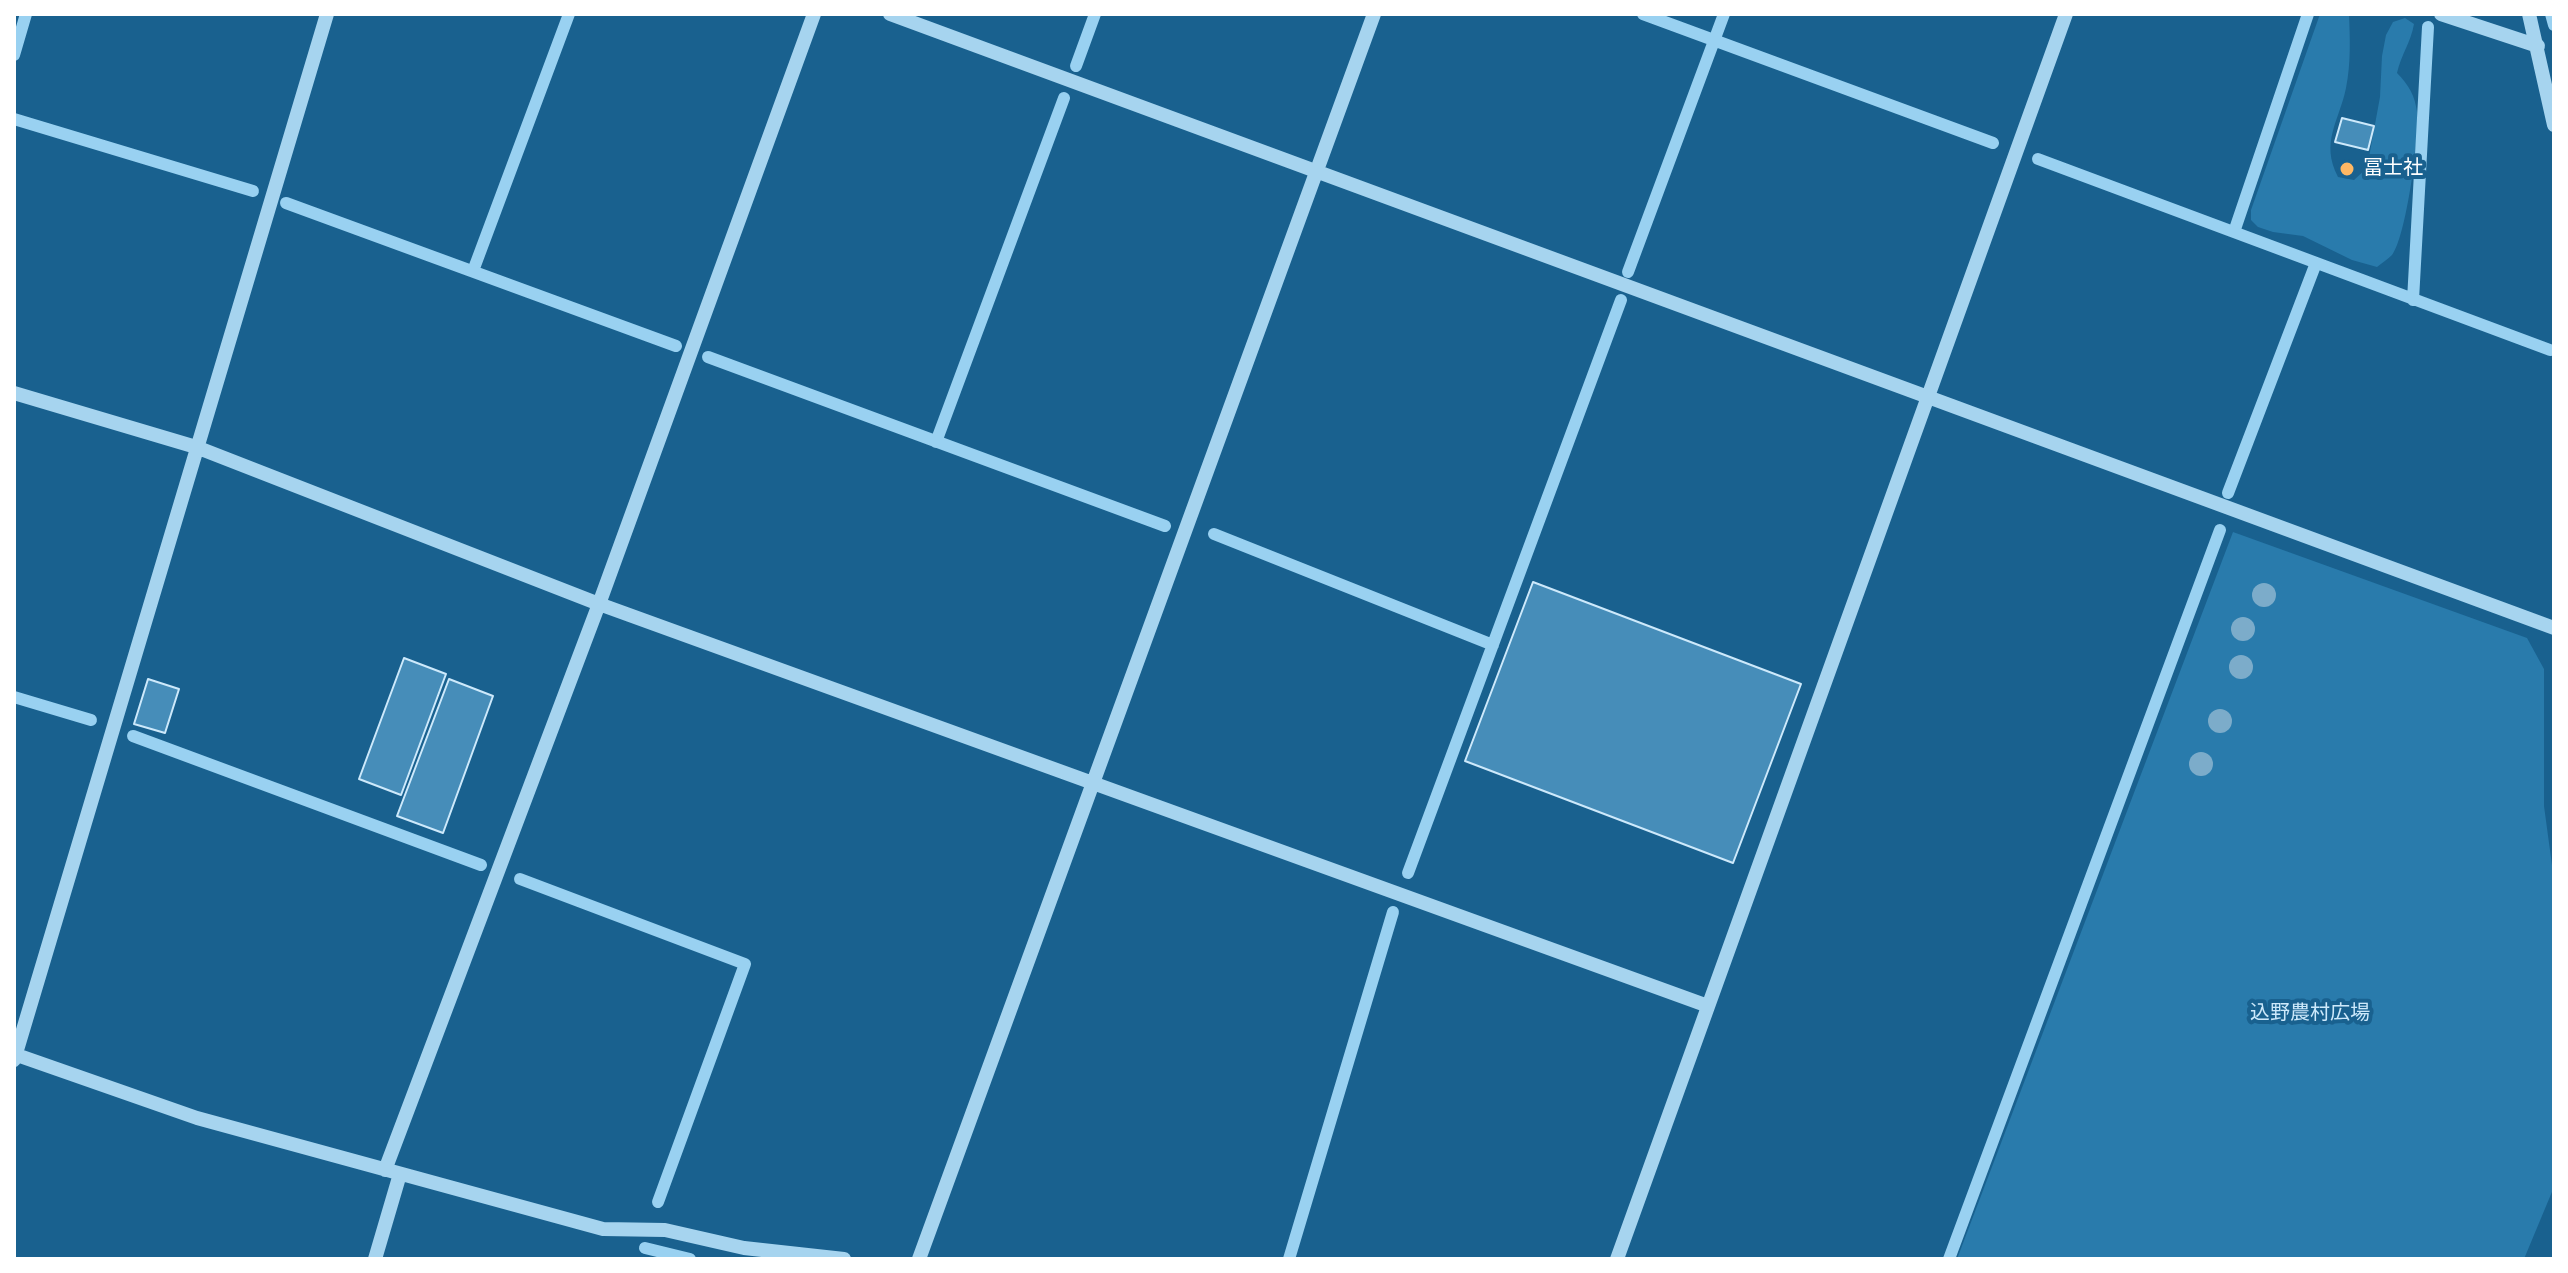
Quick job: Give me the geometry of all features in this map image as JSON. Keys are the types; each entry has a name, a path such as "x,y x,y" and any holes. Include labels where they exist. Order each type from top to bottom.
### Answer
{"street":[{"path":"327,14 14,1056 197,1118 603,1229 665,1230 744,1248 844,1259"},
{"path":"385,1170 599,604 814,14"},
{"path":"890,14 2554,628"},
{"path":"919,1259 1374,14"},
{"path":"1617,1259 2066,14"},
{"path":"2441,14 2538,46"},
{"path":"2529,14 2554,125"},
{"path":"14,393 196,447 599,604 1708,1006"},
{"path":"375,1259 400,1174"}],"green space":[{"path":"2320,14 2349,14 2348,79 2333,132 2331,153 2338,177 2354,180 2367,168 2380,97 2386,35 2393,22 2405,18 2414,24 2397,73 2411,91 2417,112 2411,186 2397,245 2392,255 2377,267 2352,260 2303,236 2258,227 2251,220 2251,210"},
{"name":"込野農村広場","path":"2233,532 2527,638 2544,669 2544,806 2554,880 2554,1187 2524,1259 1957,1259"}],"building":[{"path":"2342,118 2374,126 2368,150 2335,142"},
{"path":"1533,582 1801,684 1733,863 1465,761"},
{"path":"404,658 446,674 401,795 359,779"},
{"path":"148,679 179,689 165,733 134,724"},
{"path":"449,679 493,696 443,833 397,816"}],"waterway":[{"path":"14,55 26,14"},
{"path":"473,271 569,14"},
{"path":"1076,66 1095,14"},
{"path":"1643,14 1993,143"},
{"path":"1628,272 1724,14"},
{"path":"2234,232 2308,14"},
{"path":"2551,14 2554,25"},
{"path":"2413,300 2428,27"},
{"path":"936,442 1064,98"},
{"path":"14,119 253,191"},
{"path":"2038,159 2550,350"},
{"path":"286,203 676,346"},
{"path":"2228,493 2316,263"},
{"path":"1408,873 1621,300"},
{"path":"708,357 1165,526"},
{"path":"1949,1259 2220,530"},
{"path":"1214,534 1493,645"},
{"path":"14,697 91,720"},
{"path":"133,736 481,865"},
{"path":"520,879 745,964 658,1202"},
{"path":"1289,1259 1393,912"},
{"path":"645,1248 690,1259"}],"place":[{"name":"冨士社","path":"2347,169"}]}
